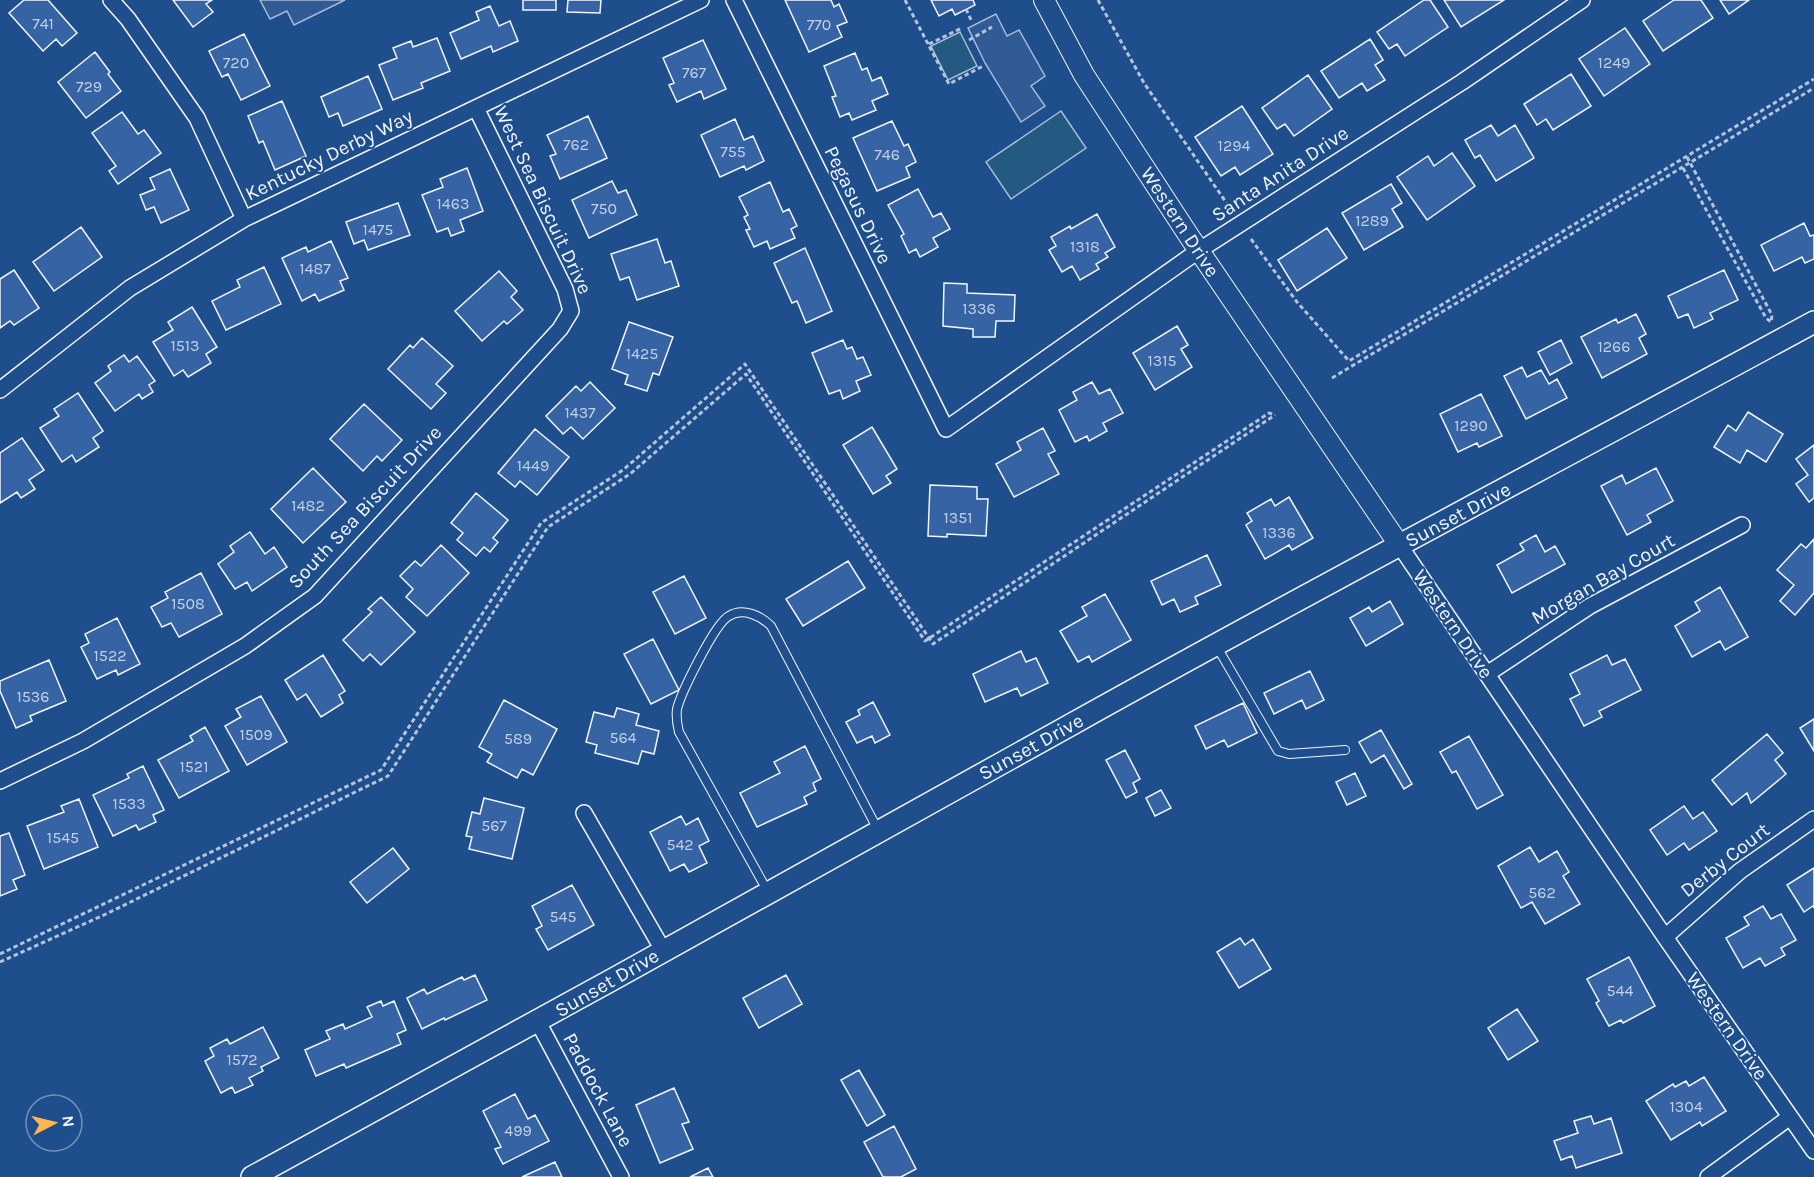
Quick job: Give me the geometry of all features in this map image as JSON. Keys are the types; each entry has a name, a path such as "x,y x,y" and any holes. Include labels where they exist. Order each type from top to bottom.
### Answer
{"main road":[{"name":"Sunset Drive","path":"252,1177 538,1022 663,950 1216,646 1814,322"}],"street":[{"path":"111,0 128,19 197,118 244,219"},
{"name":"Kentucky Derby Way","path":"0,390 130,288 244,219 701,0"},
{"name":"Pegasus Drive","path":"734,0 946,429"},
{"name":"Western Drive","path":"1044,0 1084,75 1198,251 1665,937 1814,1151"},
{"name":"Santa Anita Drive","path":"946,429 1198,251 1462,82 1582,0"},
{"name":"West Sea Biscuit Drive","path":"476,108 565,289 572,311"},
{"name":"South Sea Biscuit Drive","path":"0,781 83,741 235,652 315,596 560,329 572,311"},
{"name":"Morgan Bay Court","path":"1487,674 1590,606 1742,525"},
{"path":"584,813 663,950"},
{"name":"Derby Court","path":"1665,937 1740,871 1814,819"},
{"name":"Paddock Lane","path":"538,1022 621,1177"},
{"path":"1708,1177 1790,1117"}],"lane":[{"path":"768,892 679,732 677,723 677,712 684,692 713,633 729,615 747,613 765,620 771,626 879,831"},
{"path":"1216,646 1278,751 1289,754 1345,750"}],"path":[{"path":"905,0 949,84 983,66"},
{"path":"1098,0 1144,82 1235,216"},
{"path":"966,9 972,22"},
{"path":"969,40 992,27"},
{"path":"928,44 962,28"},
{"path":"1251,239 1297,302 1349,361 1814,79"},
{"path":"1332,378 1814,88"},
{"path":"1683,168 1766,318 1771,322 1772,315 1687,156"},
{"path":"0,954 381,770 541,523 623,470 745,364 930,638 933,644 1275,416 1269,413 930,638 926,641 746,374 630,474 548,527 388,776 106,914 0,962"}],"shaded area":[{"path":"260,0 345,0 294,25 287,11 270,19"},
{"path":"996,14 1007,36 1019,30 1045,76 1031,86 1045,106 1021,122 985,63 968,28"},
{"path":"960,32 977,66 948,80 931,46"},
{"path":"1061,111 1086,148 1011,199 986,162"}],"building":[{"path":"24,0 48,0 77,33 62,46 56,39 43,51 9,13"},
{"path":"173,0 212,0 206,4 213,12 193,27"},
{"path":"523,0 556,0 556,10 523,10"},
{"path":"568,0 601,0 600,13 567,12"},
{"path":"785,0 831,0 834,7 839,4 847,22 837,26 842,37 809,52"},
{"path":"931,0 973,0 975,5 955,15 952,9 939,16"},
{"path":"1424,0 1430,0 1448,27 1405,56 1397,44 1389,49 1377,32"},
{"path":"1444,0 1504,0 1461,27"},
{"path":"1674,0 1701,0 1713,18 1663,51 1643,21"},
{"path":"1720,0 1749,0 1729,14"},
{"path":"490,6 499,26 510,21 518,41 493,52 491,46 461,59 450,33 479,20 476,12"},
{"path":"1625,28 1650,64 1604,96 1579,59"},
{"path":"244,34 270,86 241,100 228,74 222,77 209,51"},
{"path":"437,38 450,71 421,83 423,88 393,100 379,65 397,58 393,48 411,41 413,47"},
{"path":"1370,39 1383,60 1375,65 1385,80 1367,91 1362,83 1339,98 1321,71"},
{"path":"703,40 726,89 704,99 701,91 677,102 669,85 674,83 663,58"},
{"path":"95,52 121,91 86,118 58,82"},
{"path":"855,53 862,70 867,68 872,81 881,77 888,94 872,101 876,110 852,120 849,113 840,117 832,97 836,96 824,66"},
{"path":"1571,74 1591,106 1553,130 1546,119 1537,125 1524,104"},
{"path":"1308,75 1332,109 1294,136 1285,124 1277,129 1262,108"},
{"path":"368,76 382,109 343,126 338,113 329,117 321,97"},
{"path":"282,101 306,156 275,170 263,141 259,143 248,116"},
{"path":"1242,106 1273,154 1240,175 1235,167 1221,176 1195,137"},
{"path":"122,112 138,134 144,130 161,153 118,184 109,171 116,166 92,133"},
{"path":"588,116 607,158 560,179 550,156 556,154 547,135"},
{"path":"735,119 744,140 753,136 764,161 746,170 744,166 720,177 701,135"},
{"path":"892,121 904,146 908,144 916,162 906,167 910,177 877,191 853,138"},
{"path":"1491,125 1498,136 1515,125 1534,158 1496,181 1480,155 1475,158 1465,140"},
{"path":"1452,153 1475,186 1427,220 1397,177 1428,156 1434,166"},
{"path":"467,168 483,211 460,220 464,231 451,236 448,228 437,232 422,195 443,187 440,179"},
{"path":"170,169 189,210 161,223 154,207 146,210 140,195 155,189 150,178"},
{"path":"612,181 618,193 626,190 637,215 589,238 572,200"},
{"path":"770,182 783,212 789,209 797,226 791,229 795,238 770,249 767,241 754,247 746,230 750,229 744,217 748,215 739,197"},
{"path":"1391,184 1402,203 1392,209 1403,227 1364,250 1342,213"},
{"path":"918,189 933,217 941,213 950,229 933,238 938,247 920,257 916,249 909,253 901,236 904,234 888,205"},
{"path":"398,203 410,235 368,250 364,240 354,244 346,222"},
{"path":"1097,214 1115,247 1105,253 1108,257 1096,264 1099,269 1080,280 1072,266 1062,272 1049,250 1056,246 1051,237"},
{"path":"1804,223 1810,236 1814,235 1814,259 1805,263 1802,257 1774,271 1761,245"},
{"path":"81,227 102,257 54,291 33,262"},
{"path":"1327,228 1347,258 1297,291 1278,260"},
{"path":"657,239 665,263 671,261 679,286 637,300 629,277 620,280 611,254"},
{"path":"331,241 348,278 340,281 344,290 319,301 315,294 302,301 282,258 306,247 308,252"},
{"path":"805,248 832,311 806,323 797,301 792,303 774,263"},
{"path":"264,267 281,304 226,330 212,301 240,287 237,280"},
{"path":"14,270 39,308 14,325 10,321 0,328 0,279"},
{"path":"1724,270 1738,300 1710,313 1713,319 1694,328 1688,314 1678,318 1668,296"},
{"path":"499,271 517,291 511,297 523,310 507,324 504,321 482,341 455,311"},
{"path":"944,283 967,284 967,293 1015,295 1014,321 996,321 995,337 973,337 973,329 943,326"},
{"path":"192,307 217,347 206,354 211,363 188,377 183,370 174,376 153,342 173,330 168,322"},
{"path":"1636,314 1646,334 1639,338 1647,354 1602,378 1581,337 1616,319 1618,323"},
{"path":"629,322 673,337 659,375 653,373 647,391 625,384 628,375 612,369"},
{"path":"1177,326 1188,345 1181,349 1192,367 1155,390 1133,353"},
{"path":"422,338 453,366 436,384 446,393 431,409 388,369 410,345 413,348"},
{"path":"843,340 847,349 852,347 857,359 863,357 871,375 856,381 860,391 843,399 840,390 829,394 812,353"},
{"path":"1561,340 1572,363 1550,375 1538,352"},
{"path":"124,355 129,362 137,356 155,381 149,385 153,392 142,399 139,394 115,411 95,383 111,371 108,366"},
{"path":"1522,367 1527,377 1541,370 1549,384 1557,379 1567,398 1526,419 1504,376"},
{"path":"590,382 615,408 583,439 571,427 563,434 546,416 576,386 581,391"},
{"path":"1092,382 1099,394 1110,389 1123,413 1103,423 1107,431 1089,441 1087,436 1075,442 1059,410 1077,400 1073,392"},
{"path":"78,393 103,431 93,438 99,447 76,462 72,455 62,462 40,428 59,416 54,409"},
{"path":"1481,394 1502,436 1479,447 1477,443 1458,452 1440,414"},
{"path":"364,404 402,440 382,461 377,456 363,471 330,439"},
{"path":"1748,412 1783,434 1766,462 1747,450 1740,463 1714,447 1728,425 1736,431"},
{"path":"872,427 897,469 886,476 891,483 873,494 843,445"},
{"path":"1043,428 1055,451 1048,454 1059,474 1014,497 996,464 1021,450 1017,442"},
{"path":"535,429 569,457 537,495 520,481 515,487 498,473"},
{"path":"22,438 44,470 29,480 35,489 21,498 17,492 0,503 0,453"},
{"path":"1814,445 1814,498 1809,502 1796,484 1808,475 1796,459"},
{"path":"313,468 346,502 303,543 271,509"},
{"path":"1656,468 1673,501 1647,515 1651,522 1627,535 1601,486 1622,475 1626,484"},
{"path":"930,485 977,487 977,499 988,499 986,536 947,534 947,537 928,536"},
{"path":"476,493 508,520 493,538 498,542 490,552 484,547 476,556 457,540 463,533 451,523"},
{"path":"1289,497 1313,538 1292,550 1289,545 1265,559 1246,525 1252,521 1247,513 1271,499 1275,506"},
{"path":"250,532 265,554 274,547 287,567 252,591 247,582 235,589 218,564 234,552 230,546"},
{"path":"1536,535 1545,552 1555,546 1565,564 1512,593 1497,565 1524,550 1520,544"},
{"path":"1814,539 1814,593 1795,615 1780,601 1794,585 1777,570 1801,544 1806,548"},
{"path":"441,545 469,573 427,616 406,597 413,589 400,576 415,561 421,566"},
{"path":"1207,555 1221,585 1195,597 1198,604 1180,612 1174,599 1162,605 1151,581"},
{"path":"848,561 865,588 803,626 786,599"},
{"path":"201,573 222,614 179,637 171,623 162,627 151,607 168,598 165,592"},
{"path":"684,576 706,618 675,634 653,592"},
{"path":"1720,587 1748,637 1725,650 1720,641 1692,657 1675,626 1700,611 1695,602"},
{"path":"1105,594 1131,640 1092,662 1089,656 1078,662 1060,631 1087,616 1082,607"},
{"path":"381,597 415,632 381,665 370,654 363,661 343,640 372,612 368,609"},
{"path":"1390,601 1403,624 1366,646 1350,618 1369,607 1372,612"},
{"path":"117,618 140,664 118,675 116,670 97,679 81,647 89,643 85,634"},
{"path":"653,639 679,690 651,704 624,654"},
{"path":"1021,651 1026,662 1036,658 1048,683 1021,696 1017,688 985,702 973,674"},
{"path":"323,655 345,691 339,695 343,703 321,717 306,694 297,700 285,680"},
{"path":"1607,655 1612,665 1625,659 1641,690 1599,711 1602,717 1584,726 1570,699 1580,694 1570,674"},
{"path":"49,660 66,701 30,716 32,721 16,728 0,691 0,681"},
{"path":"1310,671 1324,700 1306,709 1302,700 1274,714 1264,693"},
{"path":"261,696 287,742 247,765 225,726 241,717 236,709"},
{"path":"504,700 557,729 533,775 522,769 517,778 487,762 492,754 479,747"},
{"path":"873,702 890,735 875,743 872,736 857,743 846,722 860,715 858,710"},
{"path":"1243,703 1257,733 1228,747 1224,740 1206,749 1195,726"},
{"path":"617,708 639,714 636,725 659,731 654,754 642,751 638,764 595,753 597,745 586,742 594,712 614,717"},
{"path":"1814,719 1814,751 1800,728"},
{"path":"205,727 229,771 179,798 158,760 193,741 190,736"},
{"path":"1381,730 1412,784 1404,789 1384,755 1371,763 1359,742"},
{"path":"1767,734 1783,753 1775,760 1786,774 1751,803 1747,793 1732,805 1712,780"},
{"path":"1469,736 1503,795 1477,809 1456,771 1452,773 1440,752"},
{"path":"805,746 821,779 813,783 816,791 804,797 807,804 757,827 740,793 780,773 774,762"},
{"path":"1125,750 1140,779 1133,783 1137,792 1126,798 1106,760"},
{"path":"143,766 164,810 153,815 156,822 139,830 136,825 113,836 93,795 129,778 127,774"},
{"path":"1355,773 1366,796 1347,805 1336,782"},
{"path":"1161,790 1171,808 1155,816 1146,798"},
{"path":"484,798 524,808 512,859 469,849 472,837 466,836 472,812 480,814"},
{"path":"79,799 98,847 44,869 27,826 64,812 61,806"},
{"path":"1684,806 1693,819 1703,812 1717,831 1689,850 1684,843 1667,855 1650,830"},
{"path":"681,816 686,825 698,818 709,841 699,846 707,863 689,872 684,864 670,871 650,832"},
{"path":"9,833 25,875 13,880 17,889 0,896 0,836"},
{"path":"1530,847 1539,862 1557,851 1569,872 1563,876 1580,904 1545,924 1532,902 1521,908 1498,866"},
{"path":"393,848 409,869 367,903 350,882"},
{"path":"1814,868 1814,908 1813,906 1804,912 1787,885"},
{"path":"572,885 594,925 548,950 536,929 542,926 532,906"},
{"path":"1763,906 1771,919 1781,914 1796,940 1781,948 1785,955 1765,966 1760,958 1743,968 1726,938 1749,925 1744,917"},
{"path":"1240,938 1245,945 1253,939 1271,969 1239,988 1217,952"},
{"path":"1629,957 1655,1006 1623,1023 1621,1020 1609,1026 1596,1003 1599,1001 1587,979"},
{"path":"475,975 487,1000 422,1029 407,998 424,989 427,994 462,977 464,980"},
{"path":"786,975 802,1004 759,1028 743,998"},
{"path":"381,1001 383,1006 394,1001 406,1030 397,1034 401,1044 346,1068 344,1064 316,1076 305,1050 330,1039 326,1031 343,1024 345,1029 372,1017 367,1007"},
{"path":"1517,1009 1538,1041 1508,1060 1488,1028"},
{"path":"263,1027 279,1058 261,1067 263,1071 249,1078 253,1085 235,1093 232,1087 221,1093 205,1061 214,1056 210,1048 227,1039 230,1044"},
{"path":"859,1070 885,1115 867,1126 841,1080"},
{"path":"1704,1077 1726,1111 1702,1126 1700,1122 1671,1140 1646,1101 1673,1084 1675,1087 1686,1081 1689,1086"},
{"path":"674,1088 689,1122 682,1124 693,1149 660,1163 636,1105"},
{"path":"515,1094 528,1119 535,1115 549,1141 503,1164 495,1149 501,1147 483,1111"},
{"path":"1591,1116 1594,1124 1611,1118 1622,1153 1576,1168 1572,1156 1561,1160 1554,1141 1578,1133 1574,1121"},
{"path":"894,1126 916,1169 901,1177 883,1177 864,1142"},
{"path":"555,1162 562,1177 522,1177"},
{"path":"708,1168 713,1177 690,1177"}]}
